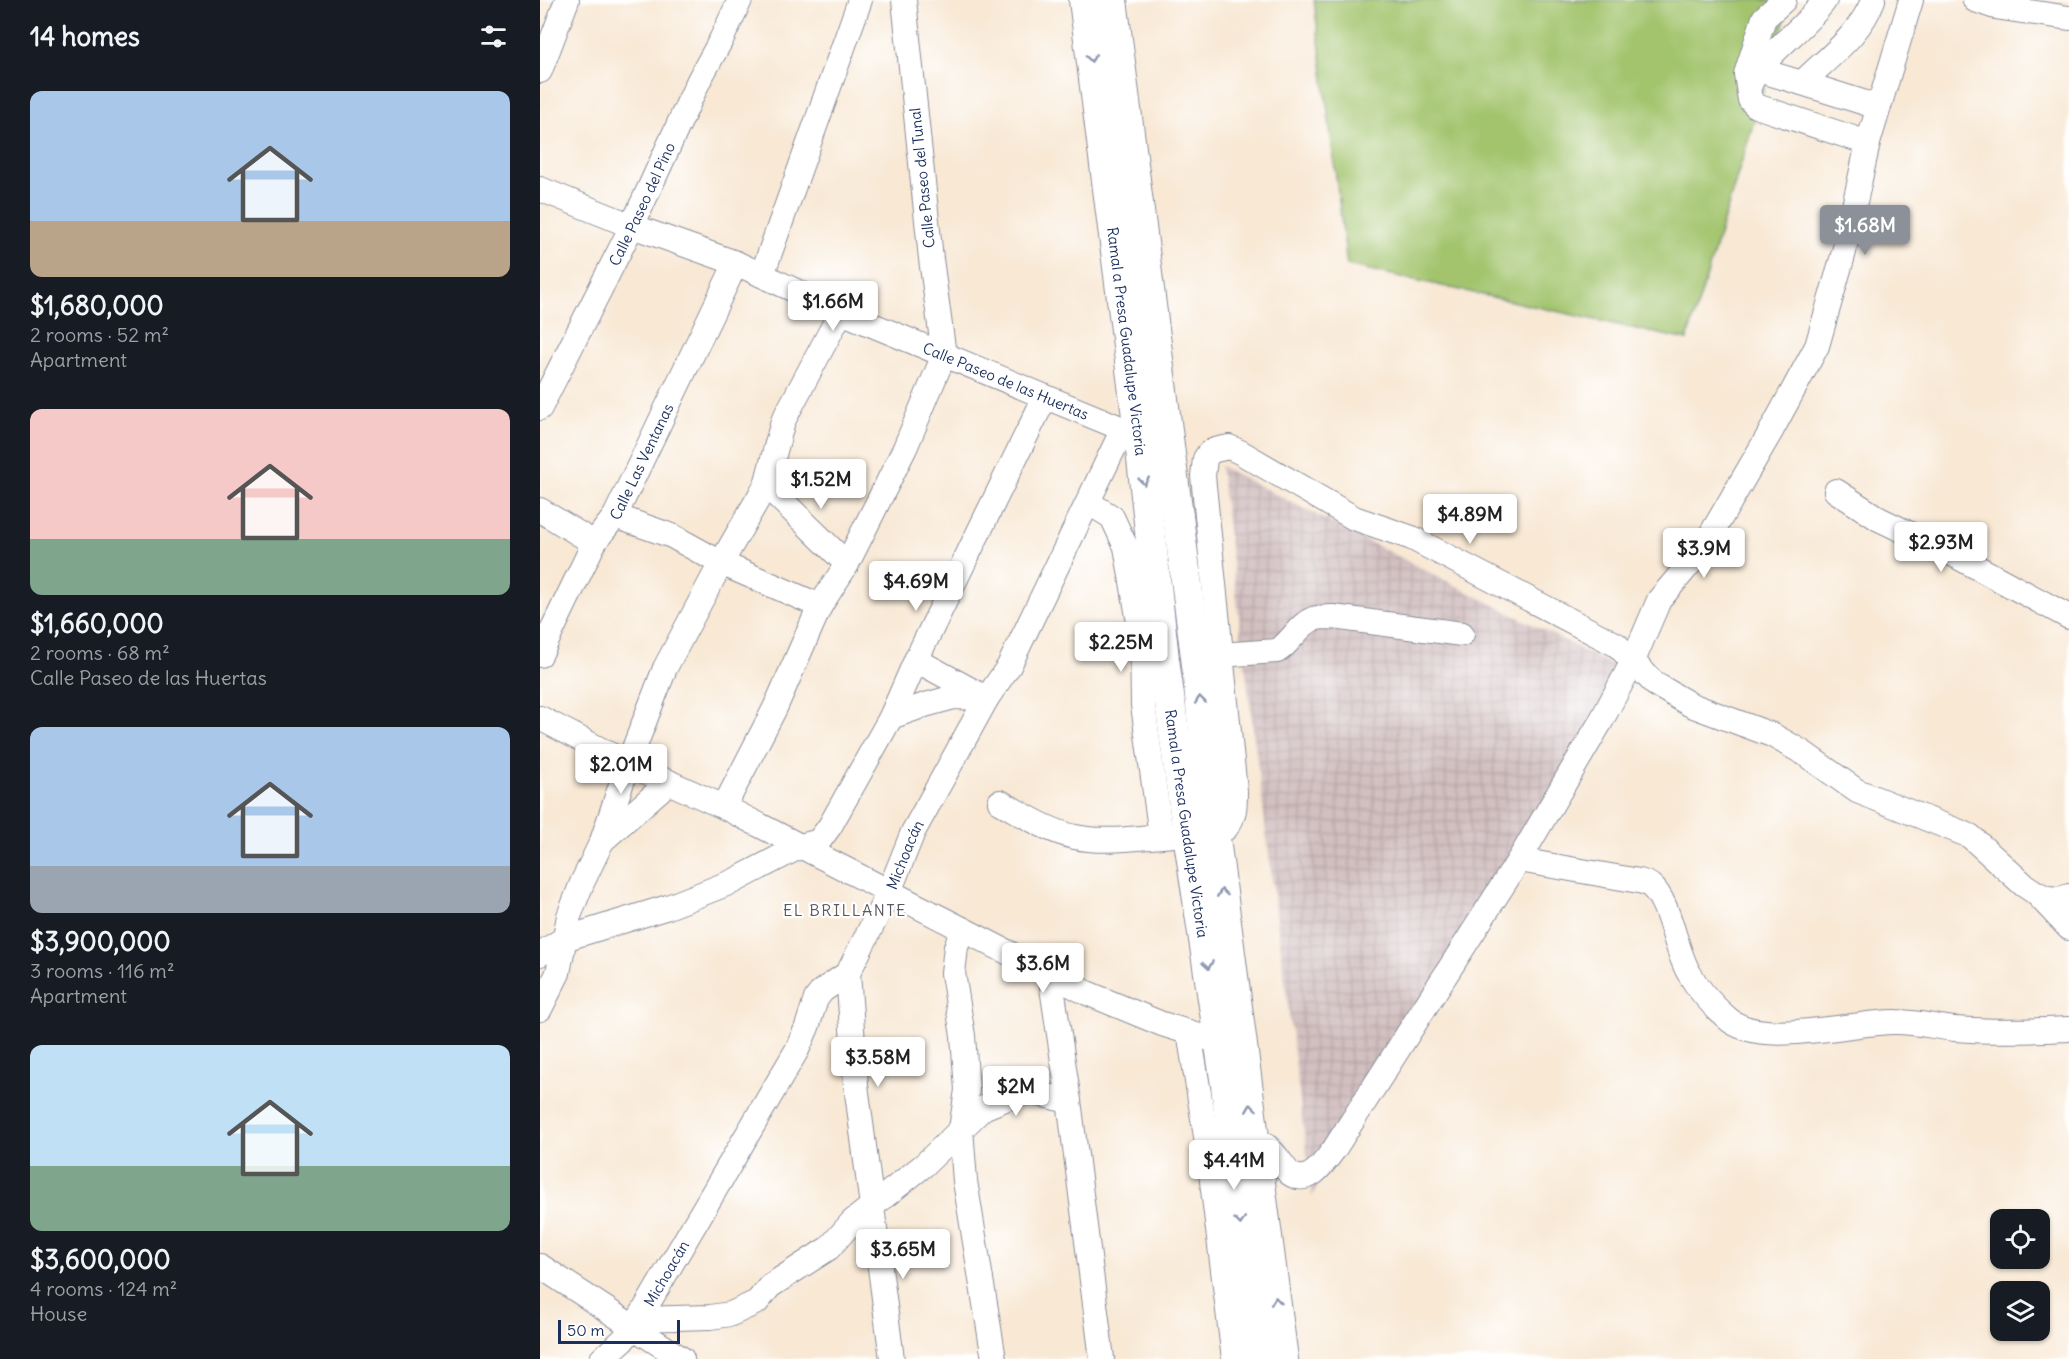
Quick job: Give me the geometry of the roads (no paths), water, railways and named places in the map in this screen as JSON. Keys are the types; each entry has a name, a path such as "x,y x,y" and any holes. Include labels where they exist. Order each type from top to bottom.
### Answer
{"main road":[{"name":"Ramal a Presa Guadalupe Victoria","path":"1084,0 1131,431 1231,1144 1283,1359"},
{"name":"Ramal a Presa Guadalupe Victoria","path":"1112,0 1208,656 1188,834 1220,1042 1231,1144 1242,1353"}],"street":[{"path":"540,71 567,0"},
{"name":"Calle Paseo del Pino","path":"540,408 632,226 699,80 722,40 740,0"},
{"path":"762,275 860,0"},
{"name":"Calle Paseo del Tunal","path":"904,0 930,248 944,355"},
{"path":"1784,0 1764,18 1746,74 1750,100 1756,106 1868,143"},
{"path":"1748,92 1758,70 1816,14 1825,0"},
{"path":"1802,83 1855,31 1866,16 1873,0"},
{"path":"1189,1032 1231,1144 1263,1143 1294,1177 1303,1178 1322,1165 1519,860 1600,723 1633,661 1659,600 1703,548 1770,433 1817,346 1844,252 1868,143 1911,0"},
{"path":"1975,0 1995,7 2054,11"},
{"path":"1758,70 1878,107"},
{"path":"1818,128 1829,92"},
{"name":"Calle Paseo de las Huertas","path":"540,189 632,226 736,263 841,312 1131,431"},
{"name":"Calle Las Ventanas","path":"540,655 594,543 615,516 736,263"},
{"path":"540,1009 558,973 569,916 602,841 627,764 664,668 766,485 783,421 841,312"},
{"path":"724,807 775,708 820,606 847,564 905,448 944,355"},
{"path":"540,954 564,939 668,907 734,881 801,846 819,840 830,826 891,717 916,660 1045,397"},
{"name":"Michoacán","path":"602,1359 623,1340 636,1323 797,1050 816,999 822,991 848,973 889,892 913,832 987,698 1009,666 1089,502 1131,431"},
{"path":"1462,634 1333,617 1314,619 1305,624 1287,646 1277,651 1208,656 1203,476 1205,459 1209,453 1229,447 1354,518 1412,538 1617,645 1655,684 1691,705 1772,735 1803,752 1857,791 1970,836 2036,893 2047,898 2069,897"},
{"path":"766,485 847,564"},
{"path":"1836,491 1879,519 1956,556 2069,617"},
{"path":"1000,802 1054,831 1077,837 1106,839 1188,834 1143,705 1142,640 1126,547 1112,517 1089,502"},
{"path":"540,510 594,543"},
{"path":"615,516 672,536 721,563 820,606"},
{"path":"916,660 987,698"},
{"path":"891,717 954,697 987,698"},
{"path":"540,718 627,764 724,807 1122,1009 1220,1042"},
{"path":"602,841 669,782"},
{"path":"1519,860 1650,884 1658,894 1665,910 1680,956 1689,974 1728,1020 1745,1028 1767,1032 1800,1031 1894,1022 1989,1031 2069,1029"},
{"path":"2036,893 2069,928"},
{"path":"963,929 956,947 953,967 963,1036 967,1090 961,1129 965,1181 994,1359"},
{"path":"848,973 856,1085 892,1359"},
{"path":"1050,974 1069,1101 1102,1359"},
{"path":"636,1323 731,1314 757,1302 770,1286 829,1248 852,1222 924,1165 983,1108 1020,1093 1034,1093 1069,1101"},
{"path":"540,1266 636,1323 682,1359"}],"district":[{"name":"EL BRILLANTE","path":"845,910"}]}
